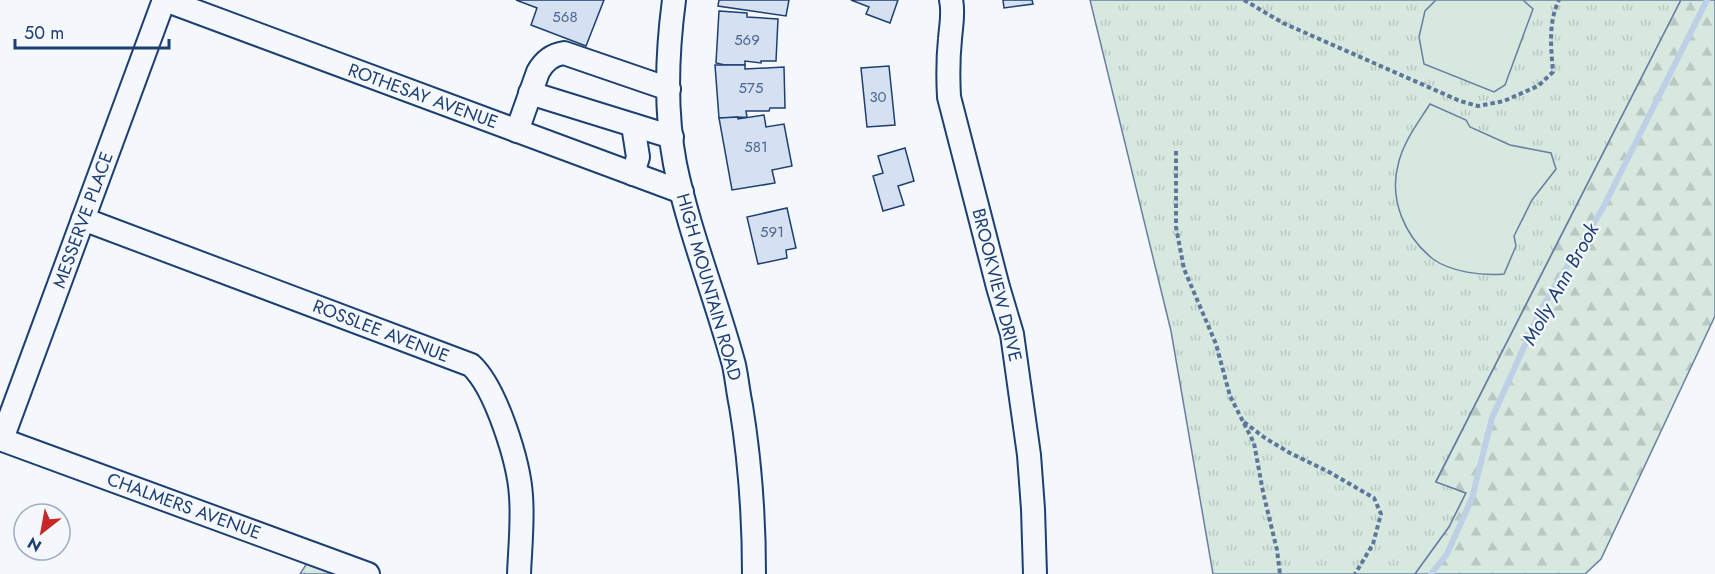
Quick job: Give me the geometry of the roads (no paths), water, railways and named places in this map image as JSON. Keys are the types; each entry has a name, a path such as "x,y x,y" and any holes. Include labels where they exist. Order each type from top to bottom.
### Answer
{"street":[{"name":"ROTHESAY AVENUE","path":"165,0 682,192"},
{"name":"MESSERVE PLACE","path":"1,439 165,0"},
{"name":"HIGH MOUNTAIN ROAD","path":"674,0 669,54 669,88 675,161 682,192 734,367 744,424 750,479 754,574"},
{"name":"BROOKVIEW DRIVE","path":"951,0 953,12 948,78 949,97 1012,334 1029,455 1035,574"},
{"path":"517,131 538,72 549,57 555,54 564,53 669,88"},
{"path":"531,93 672,137"},
{"path":"633,125 638,157 633,174"},
{"name":"ROSSLEE AVENUE","path":"83,219 471,364 480,372 499,413 517,471 521,496 519,574"},
{"name":"CHALMERS AVENUE","path":"1,439 368,574"}],"waterway":[{"name":"Molly Ann Brook","path":"1431,574 1447,554 1472,498 1492,418 1541,309 1603,208 1707,0"}]}
